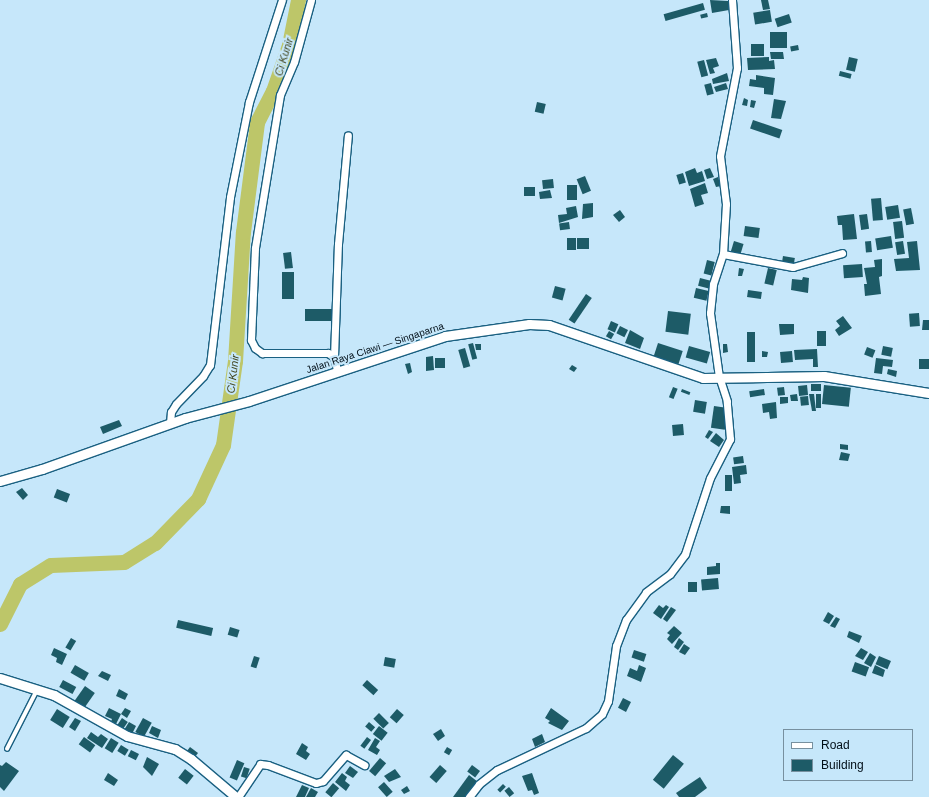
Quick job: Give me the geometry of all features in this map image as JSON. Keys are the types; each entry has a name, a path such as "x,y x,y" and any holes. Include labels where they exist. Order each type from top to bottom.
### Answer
{"main road":[{"name":"Jalan Raya Ciawi — Singaparna","path":"0,481 42,469 185,418 249,401 338,370 445,336 539,324 686,374 703,378 824,376 929,393"},
{"path":"0,678 54,695 127,736 181,752 237,797"}],"street":[{"path":"170,423 171,412 176,404 203,376 210,365 230,198 249,102 282,0"},
{"path":"311,0 279,102 255,248 251,340 255,348 262,352 318,352 334,357"},
{"path":"469,797 479,784 497,770 586,728 602,714 608,701 616,646 626,620 646,592 670,574 686,554 710,478 730,439 728,401 719,377 710,313 713,284 723,254 726,204 720,156 737,68 732,0"},
{"path":"338,370 334,357 338,244 348,134"},
{"path":"723,254 793,267 842,253"},
{"path":"237,797 260,764 268,765 316,783 323,781 346,755 364,765"}],"lane":[{"path":"7,749 38,689"}],"building":[{"path":"710,0 728,1 729,10 712,13"},
{"path":"761,0 768,0 770,9 763,10"},
{"path":"703,3 705,10 666,21 664,14"},
{"path":"770,10 772,22 755,25 753,13"},
{"path":"707,13 708,17 701,19 700,15"},
{"path":"789,14 792,23 778,27 775,19"},
{"path":"770,32 787,32 787,48 770,48"},
{"path":"751,44 764,44 764,56 751,56"},
{"path":"798,45 799,50 791,51 790,47"},
{"path":"770,52 783,52 784,59 771,59"},
{"path":"769,57 769,61 774,60 775,69 748,70 747,58"},
{"path":"849,57 858,59 855,72 846,70"},
{"path":"716,58 719,66 713,68 715,73 710,74 706,60"},
{"path":"704,60 708,75 701,77 697,62"},
{"path":"840,71 852,74 850,79 839,76"},
{"path":"727,73 729,81 713,84 712,79"},
{"path":"756,75 775,78 773,95 764,94 764,88 749,86 750,79 756,80"},
{"path":"711,83 714,94 707,95 704,85"},
{"path":"726,83 728,89 716,92 714,87"},
{"path":"744,98 748,100 747,106 742,105"},
{"path":"774,99 786,101 781,119 771,118"},
{"path":"751,100 756,101 754,108 750,107"},
{"path":"537,102 546,104 544,114 535,112"},
{"path":"753,120 782,130 779,139 750,129"},
{"path":"695,168 697,173 702,171 705,181 689,186 685,172"},
{"path":"710,168 714,177 707,179 704,170"},
{"path":"683,173 686,183 679,185 676,175"},
{"path":"585,176 591,191 583,194 577,179"},
{"path":"718,177 721,186 716,187 713,179"},
{"path":"553,179 554,188 543,189 542,180"},
{"path":"705,183 708,193 701,195 704,204 695,207 690,189"},
{"path":"567,185 577,185 577,200 567,200"},
{"path":"524,187 535,187 535,196 524,196"},
{"path":"550,190 552,198 540,199 539,192"},
{"path":"881,198 883,220 873,221 871,199"},
{"path":"593,203 593,217 582,219 583,204"},
{"path":"898,205 900,218 887,220 885,207"},
{"path":"576,206 578,217 559,223 558,215 567,214 566,208"},
{"path":"911,208 914,224 906,225 903,210"},
{"path":"620,210 625,217 619,222 613,215"},
{"path":"854,214 857,239 843,240 842,225 838,225 837,216"},
{"path":"867,214 869,229 861,230 859,215"},
{"path":"902,221 904,238 895,239 893,222"},
{"path":"569,222 570,229 560,230 559,223"},
{"path":"745,226 760,228 758,238 744,236"},
{"path":"891,236 893,248 877,250 875,239"},
{"path":"567,238 576,238 576,250 567,250"},
{"path":"577,238 589,238 589,249 577,249"},
{"path":"734,241 744,244 740,255 730,252"},
{"path":"871,241 872,252 866,252 865,242"},
{"path":"903,241 905,254 897,255 895,242"},
{"path":"917,241 920,270 896,271 894,259 909,258 907,242"},
{"path":"291,252 293,268 285,269 283,253"},
{"path":"783,256 795,258 794,265 782,263"},
{"path":"882,259 882,276 879,277 881,294 865,296 864,284 867,284 864,268 875,267 874,260"},
{"path":"707,260 715,262 711,276 704,274"},
{"path":"862,264 863,277 844,278 843,265"},
{"path":"739,268 744,269 742,276 738,276"},
{"path":"768,268 777,270 773,286 764,284"},
{"path":"282,272 294,272 294,299 282,299"},
{"path":"803,277 809,278 808,293 791,290 792,279 802,280"},
{"path":"700,278 712,281 710,289 698,286"},
{"path":"555,286 566,289 563,300 552,298"},
{"path":"696,288 709,291 706,301 694,298"},
{"path":"748,290 762,292 761,299 747,297"},
{"path":"586,294 592,298 574,324 569,320"},
{"path":"305,309 333,309 333,321 305,321"},
{"path":"668,311 691,314 688,335 665,332"},
{"path":"919,313 920,326 910,327 909,314"},
{"path":"843,316 852,328 839,336 835,330 840,326 836,321"},
{"path":"923,320 929,320 929,330 922,330"},
{"path":"611,321 618,324 615,332 607,329"},
{"path":"779,324 794,324 794,334 780,335"},
{"path":"620,326 628,330 624,337 616,333"},
{"path":"630,330 644,338 640,349 625,343"},
{"path":"609,331 614,334 611,339 606,336"},
{"path":"817,331 826,331 826,346 817,346"},
{"path":"747,332 755,332 755,362 747,362"},
{"path":"473,343 477,358 472,360 468,344"},
{"path":"658,343 683,351 678,365 653,357"},
{"path":"475,344 481,344 481,350 476,350"},
{"path":"723,344 727,344 728,352 723,353"},
{"path":"689,346 710,352 707,364 686,358"},
{"path":"883,346 893,348 891,357 881,355"},
{"path":"867,347 875,350 873,358 864,354"},
{"path":"465,348 470,366 464,368 458,350"},
{"path":"817,349 818,367 813,367 813,359 795,360 794,350"},
{"path":"762,351 768,352 767,357 762,357"},
{"path":"792,351 793,362 781,363 780,352"},
{"path":"433,356 434,370 426,371 426,357"},
{"path":"435,358 445,358 445,368 435,368"},
{"path":"876,358 893,360 892,367 883,366 882,374 874,373"},
{"path":"919,359 929,359 929,369 919,369"},
{"path":"410,363 412,372 408,374 405,364"},
{"path":"572,365 577,368 574,372 569,369"},
{"path":"888,369 897,371 896,377 887,374"},
{"path":"811,384 821,384 821,391 811,391"},
{"path":"807,385 808,395 799,396 798,386"},
{"path":"824,385 851,388 849,407 822,404"},
{"path":"673,387 678,389 674,399 669,397"},
{"path":"784,387 785,395 778,396 777,388"},
{"path":"682,389 690,392 689,395 681,392"},
{"path":"764,389 765,395 750,397 749,391"},
{"path":"797,394 798,401 791,401 790,395"},
{"path":"809,394 814,394 816,411 812,411"},
{"path":"816,394 821,394 821,408 816,408"},
{"path":"808,396 809,405 801,406 800,397"},
{"path":"780,397 788,397 788,403 780,404"},
{"path":"695,400 707,402 705,414 693,412"},
{"path":"776,402 777,418 770,419 769,412 763,413 762,404"},
{"path":"714,406 728,408 725,430 711,428"},
{"path":"119,420 122,426 103,434 100,427"},
{"path":"683,424 684,435 673,436 672,425"},
{"path":"709,430 713,432 708,439 705,437"},
{"path":"716,433 724,440 719,447 710,441"},
{"path":"840,444 848,445 848,450 840,449"},
{"path":"841,452 850,454 848,461 839,460"},
{"path":"743,456 744,463 734,464 733,457"},
{"path":"746,465 747,474 740,475 741,483 734,484 732,467"},
{"path":"725,475 732,475 732,491 725,491"},
{"path":"22,488 28,495 23,500 16,492"},
{"path":"57,489 70,494 67,502 54,497"},
{"path":"721,506 730,506 730,514 720,513"},
{"path":"716,563 720,563 720,574 707,575 707,567 716,566"},
{"path":"718,578 719,589 702,590 701,579"},
{"path":"688,582 697,582 697,592 688,592"},
{"path":"659,605 663,608 666,605 669,607 661,619 653,613"},
{"path":"671,607 676,610 667,622 663,619"},
{"path":"828,612 834,616 829,624 823,621"},
{"path":"836,617 840,619 835,628 830,626"},
{"path":"178,620 213,628 211,636 176,628"},
{"path":"674,626 682,633 672,644 667,639 670,635 667,633"},
{"path":"230,627 240,630 237,638 228,635"},
{"path":"849,631 862,636 859,643 847,637"},
{"path":"71,638 76,641 70,651 65,647"},
{"path":"679,638 684,642 678,650 674,647"},
{"path":"684,644 690,648 685,655 679,652"},
{"path":"54,648 67,654 62,665 56,662 57,658 51,655"},
{"path":"861,648 868,652 863,660 855,656"},
{"path":"634,650 646,654 644,662 632,658"},
{"path":"870,653 876,657 871,667 864,663"},
{"path":"254,656 260,658 256,668 251,666"},
{"path":"879,656 891,661 887,669 875,664"},
{"path":"385,657 396,659 394,668 383,666"},
{"path":"855,662 869,667 866,677 852,671"},
{"path":"75,665 89,673 84,681 70,673"},
{"path":"639,665 646,668 641,682 627,676 630,668 637,671"},
{"path":"875,665 885,670 883,677 872,673"},
{"path":"102,671 111,675 108,681 98,676"},
{"path":"63,680 76,687 72,694 59,687"},
{"path":"367,680 378,690 373,695 362,685"},
{"path":"85,686 95,693 84,708 74,702"},
{"path":"119,689 128,694 125,700 116,696"},
{"path":"623,698 631,702 626,712 618,708"},
{"path":"109,708 121,714 115,726 110,724 112,719 105,716"},
{"path":"125,708 131,711 127,718 121,714"},
{"path":"551,708 569,721 562,730 548,723 550,721 545,718"},
{"path":"57,709 70,717 63,728 50,720"},
{"path":"397,709 404,715 397,723 390,717"},
{"path":"379,713 389,723 383,729 373,719"},
{"path":"75,718 81,721 75,731 69,727"},
{"path":"122,718 128,722 121,732 115,728"},
{"path":"143,718 152,723 144,737 135,732"},
{"path":"129,722 136,726 132,734 124,730"},
{"path":"369,722 375,727 371,732 365,727"},
{"path":"152,726 161,730 158,738 149,733"},
{"path":"379,726 388,733 382,741 373,734"},
{"path":"441,729 445,736 438,741 433,734"},
{"path":"91,732 98,737 101,734 108,739 102,748 87,738"},
{"path":"542,734 545,742 535,747 532,739"},
{"path":"84,737 95,745 90,753 79,744"},
{"path":"367,737 371,740 364,749 360,746"},
{"path":"111,738 119,743 112,753 105,748"},
{"path":"375,738 380,741 376,747 380,750 377,755 368,750"},
{"path":"302,743 308,747 306,751 310,754 306,760 296,754"},
{"path":"121,745 129,750 125,756 117,751"},
{"path":"190,747 198,753 194,758 186,752"},
{"path":"447,747 452,750 449,755 444,752"},
{"path":"131,750 139,754 136,760 128,756"},
{"path":"673,755 684,764 664,789 653,780"},
{"path":"147,757 159,764 152,776 143,767"},
{"path":"380,758 386,763 375,776 369,771"},
{"path":"237,760 244,763 237,781 230,777"},
{"path":"6,762 19,771 4,791 0,787 0,765 2,766"},
{"path":"440,765 447,771 436,783 430,777"},
{"path":"472,765 480,771 475,777 467,771"},
{"path":"350,766 358,772 353,778 345,773"},
{"path":"244,767 250,769 247,778 241,777"},
{"path":"185,769 194,776 187,784 178,778"},
{"path":"395,769 401,777 389,782 384,776"},
{"path":"108,773 118,780 114,786 104,780"},
{"path":"342,773 347,777 345,781 350,785 346,791 335,782"},
{"path":"532,773 539,793 534,795 532,790 528,791 522,776"},
{"path":"469,775 478,782 467,797 453,797"},
{"path":"700,777 707,788 695,797 679,797 676,793"},
{"path":"384,782 393,792 387,797 378,787"},
{"path":"333,783 339,788 332,797 325,792"},
{"path":"503,784 506,787 500,792 497,790"},
{"path":"302,785 309,788 305,797 296,797"},
{"path":"407,786 410,791 404,794 401,790"},
{"path":"509,787 514,793 510,797 504,791"},
{"path":"311,788 318,792 315,797 306,797"}],"waterway":[{"name":"Ci Kunir","path":"0,624 20,584 51,565 124,562 155,543 198,499 223,445 235,361 243,232 257,122 273,91 289,45 298,0"}]}
